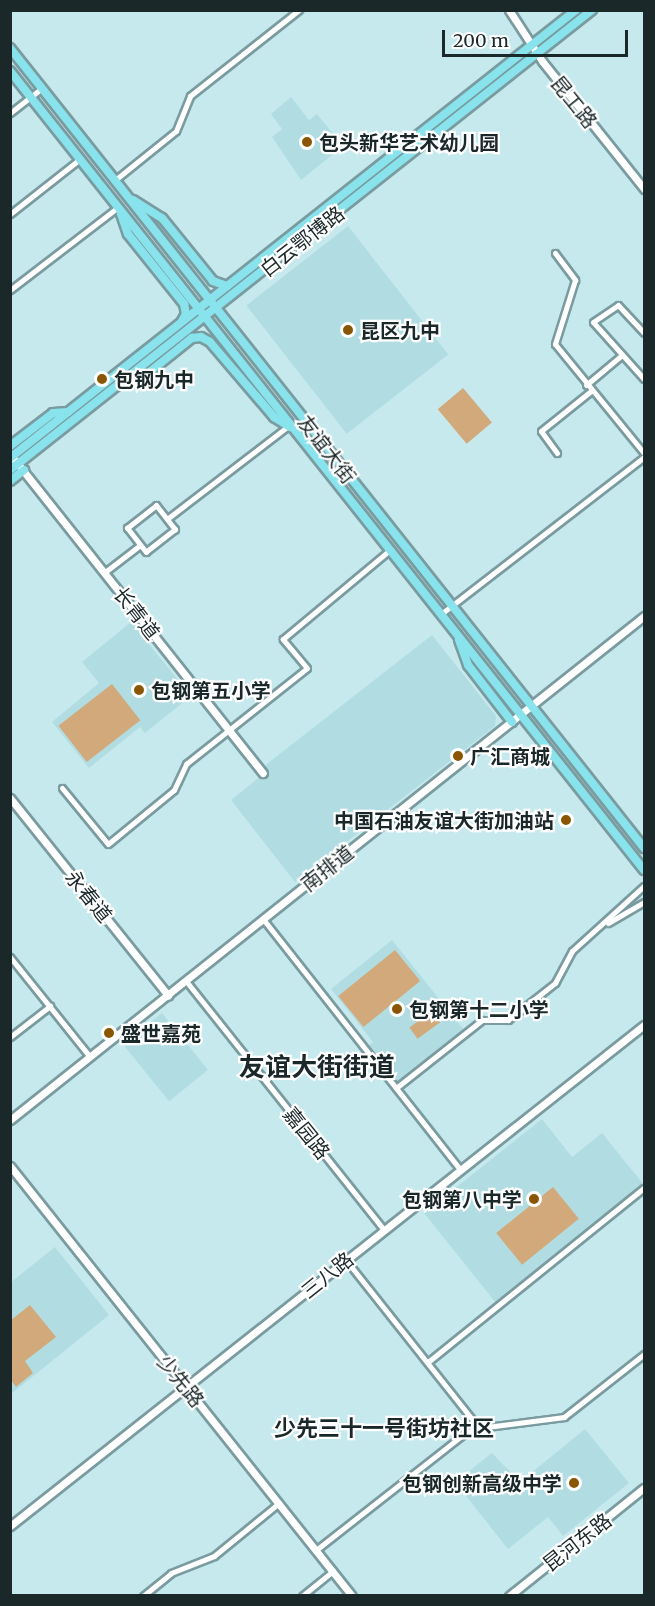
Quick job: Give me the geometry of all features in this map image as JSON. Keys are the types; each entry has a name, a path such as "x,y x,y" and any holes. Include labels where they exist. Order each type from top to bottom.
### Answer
{"main road":[{"name":"白云鄂博路","path":"11,456 576,10"},
{"name":"白云鄂博路","path":"10,470 21,467 128,378 592,10"},
{"name":"友谊大街","path":"10,48 645,849"},
{"name":"友谊大街","path":"10,71 645,870"},
{"path":"130,198 162,218 210,278 227,286"},
{"path":"118,207 128,234 184,304 186,314 181,323"},
{"path":"128,378 147,374 192,338 201,337 210,342 274,417 296,431"},
{"path":"10,446 53,413 68,412"},
{"path":"10,481 21,467"},
{"path":"456,633 468,664 512,722"},
{"path":"637,860 645,878"}],"street":[{"path":"115,180 176,131 190,96 299,10"},
{"name":"昆工路","path":"509,10 539,54 645,189"},
{"path":"10,113 42,88"},
{"path":"10,214 80,159"},
{"path":"12,287 118,207"},
{"path":"441,614 645,455 555,344 576,280 555,253"},
{"path":"644,380 593,322 618,305 645,333"},
{"path":"586,385 622,355"},
{"path":"557,453 541,431 591,391"},
{"path":"166,519 288,426"},
{"name":"长青道","path":"11,456 263,773"},
{"path":"156,505 166,519 175,528 146,552 127,528 156,505"},
{"path":"105,572 140,545"},
{"path":"62,788 108,844 174,790 186,764 307,668 284,639 390,550"},
{"name":"南排道","path":"10,1120 645,616"},
{"name":"永春道","path":"10,798 168,995"},
{"path":"396,1088 482,1020 505,1021 558,980 570,953 606,924 645,886"},
{"path":"606,924 645,902"},
{"path":"263,919 460,1169"},
{"path":"10,957 90,1057"},
{"name":"嘉园路","path":"186,981 384,1230"},
{"path":"10,1037 50,1006"},
{"name":"三八路","path":"10,1526 460,1169 645,1026"},
{"name":"少先路","path":"10,1166 352,1596"},
{"path":"428,1362 645,1188"},
{"path":"346,1260 479,1428"},
{"path":"316,1550 465,1433 479,1428 564,1417 645,1354"},
{"name":"昆河东路","path":"509,1596 645,1488"},
{"path":"143,1596 171,1573 214,1556 279,1503"},
{"path":"302,1596 333,1571"}],"shaded area":[{"name":"包头新华艺术幼儿园","path":"291,97 309,120 317,114 343,146 301,180 272,137 282,129 271,114"},
{"name":"昆区九中","path":"348,226 448,354 347,434 246,305"},
{"path":"463,388 492,422 467,444 438,409"},
{"name":"包钢第五小学","path":"131,622 191,696 145,733 140,727 89,768 52,722 99,683 82,662"},
{"path":"432,635 496,716 495,726 295,882 231,800 266,772 263,767"},
{"path":"112,684 140,720 87,762 58,726"},
{"name":"包钢第十二小学","path":"392,940 464,1030 398,1083 368,1046 373,1042 331,989"},
{"path":"395,950 420,981 363,1027 338,996"},
{"path":"432,1011 440,1022 418,1039 409,1027"},
{"path":"162,1013 208,1070 169,1101 123,1044"},
{"name":"包钢第八中学","path":"542,1119 572,1157 602,1133 644,1185 496,1303 424,1213"},
{"path":"553,1187 579,1219 522,1265 496,1233"},
{"path":"55,1247 109,1315 11,1394 10,1283"},
{"path":"30,1305 56,1337 25,1361 33,1373 16,1387 11,1380 11,1320"},
{"path":"585,1429 629,1483 563,1536 548,1517 508,1549 455,1482 492,1453 520,1482"}],"place":[{"name":"包头新华艺术幼儿园","path":"307,142"},
{"name":"昆区九中","path":"348,330"},
{"name":"包钢九中","path":"102,379"},
{"name":"包钢第五小学","path":"139,690"},
{"name":"广汇商城","path":"458,756"},
{"name":"中国石油友谊大街加油站","path":"566,820"},
{"name":"包钢第十二小学","path":"397,1009"},
{"name":"盛世嘉苑","path":"109,1033"},
{"name":"包钢第八中学","path":"534,1199"},
{"name":"包钢创新高级中学","path":"574,1483"}],"district":[{"name":"友谊大街街道","path":"317,1067"},
{"name":"少先三十一号街坊社区","path":"384,1429"}]}
